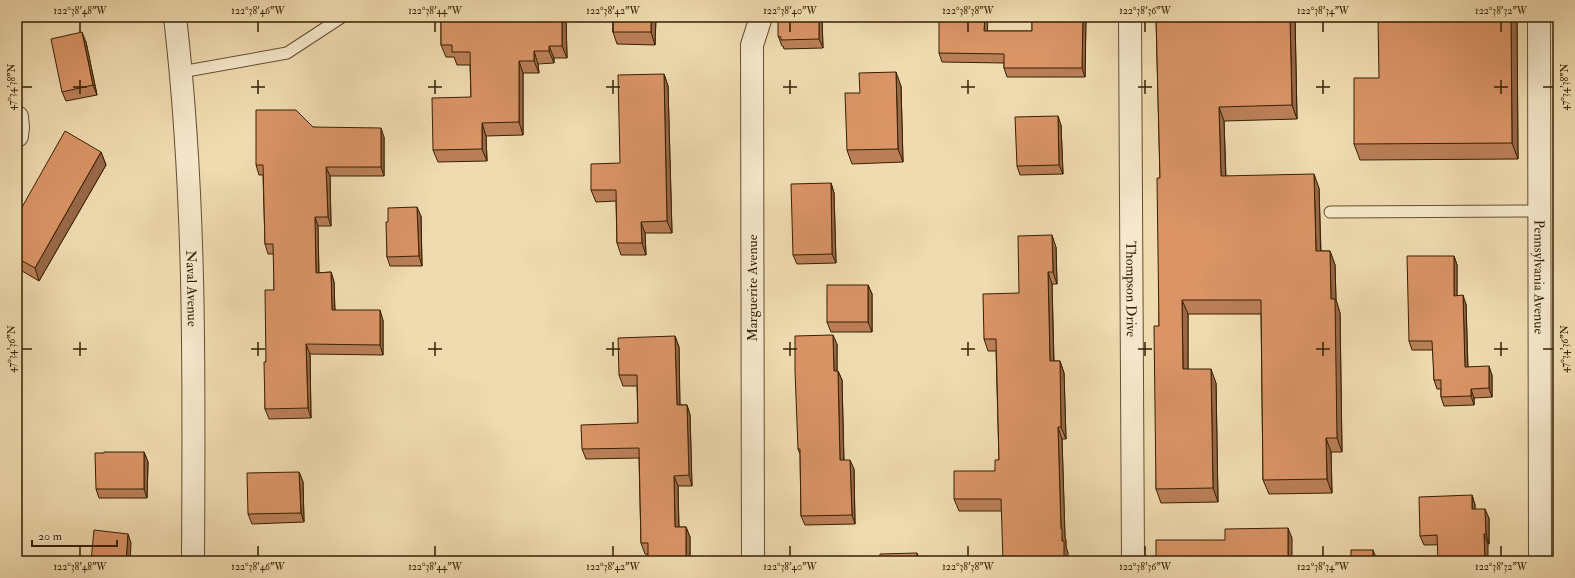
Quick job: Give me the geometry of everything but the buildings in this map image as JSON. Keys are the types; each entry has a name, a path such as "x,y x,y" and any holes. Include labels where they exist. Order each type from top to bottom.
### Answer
{"street":[{"name":"Naval Avenue","path":"175,17 181,72 190,217 194,393 193,561"},
{"name":"Marguerite Avenue","path":"753,561 752,46 761,17"},
{"name":"Thompson Drive","path":"1130,17 1133,561"},
{"name":"Pennsylvania Avenue","path":"1539,17 1540,561"},
{"path":"17,117 17,136"}],"lane":[{"path":"181,72 287,53 342,17"},
{"path":"1330,212 1539,211"}]}
